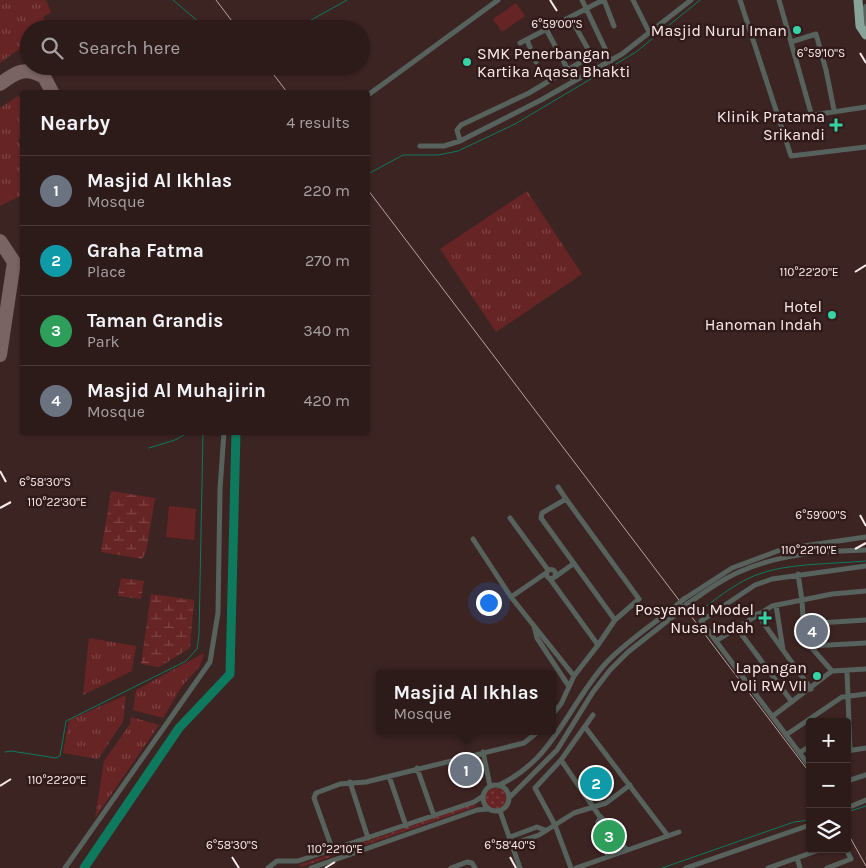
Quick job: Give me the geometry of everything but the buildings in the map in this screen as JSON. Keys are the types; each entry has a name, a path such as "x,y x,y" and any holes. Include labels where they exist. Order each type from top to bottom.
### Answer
{"highway":[{"path":"858,0 860,26 866,33"}],"street":[{"path":"370,94 498,0"},
{"path":"582,0 611,61"},
{"path":"520,43 604,0 614,26"},
{"path":"633,0 649,32"},
{"path":"420,146 444,146 460,141 574,82 611,61 691,0"},
{"path":"740,0 791,156 866,147"},
{"path":"779,0 811,113"},
{"path":"866,8 866,33"},
{"path":"460,141 457,130 462,125 529,93 592,57 570,17"},
{"path":"546,29 574,82"},
{"path":"792,42 816,34 834,110"},
{"path":"527,40 536,62"},
{"path":"780,120 811,113 866,107"},
{"path":"65,868 210,662 218,613 220,489 224,435"},
{"path":"556,710 561,704 568,685 615,620 638,601 639,598 558,487"},
{"path":"566,499 541,515 573,564 615,620"},
{"path":"510,518 598,645"},
{"path":"311,868 329,865 477,810 500,811 507,806 509,798 557,750 592,692 610,670 673,612 714,578 783,549 866,537"},
{"path":"473,540 511,597 574,676"},
{"path":"844,541 846,550"},
{"path":"685,602 737,572 782,556 866,550"},
{"path":"552,578 573,564"},
{"path":"807,763 702,623 703,619 755,585 772,579 866,566"},
{"path":"511,597 547,572 555,572 552,578"},
{"path":"798,574 804,636 810,646 832,671"},
{"path":"716,641 756,614 776,605 866,591"},
{"path":"776,605 783,650"},
{"path":"556,734 587,686 606,663 673,612"},
{"path":"756,614 811,688"},
{"path":"802,624 866,620"},
{"path":"534,626 537,638 568,685"},
{"path":"736,627 792,702"},
{"path":"810,646 866,642"},
{"path":"772,716 832,671 866,669"},
{"path":"846,671 847,718"},
{"path":"786,735 828,705 848,696 866,694"},
{"path":"571,868 555,825 535,790 536,785 561,760 593,715"},
{"path":"585,727 668,836"},
{"path":"333,851 314,795 350,782 366,782 524,743 534,735"},
{"path":"490,786 499,785 510,780 544,752 555,735"},
{"path":"851,750 866,748"},
{"path":"799,753 806,749"},
{"path":"268,868 277,860 298,862 474,802 483,796 490,786 483,752"},
{"path":"561,760 600,817 604,817 626,850"},
{"path":"417,768 434,816"},
{"path":"851,778 866,775"},
{"path":"389,776 406,826"},
{"path":"350,782 368,838"},
{"path":"499,785 506,790 509,798"},
{"path":"512,844 531,838 574,814 606,802 630,785"},
{"path":"483,796 488,809"},
{"path":"851,806 866,800"},
{"path":"500,811 520,868"},
{"path":"600,817 598,822 601,839 608,857"},
{"path":"686,868 806,826"},
{"path":"510,837 537,828 545,830"},
{"path":"528,831 531,838"},
{"path":"576,868 679,832"},
{"path":"768,868 811,853"},
{"path":"828,868 851,860 848,853"},
{"path":"797,858 800,868"},
{"path":"708,861 711,867"},
{"path":"286,862 292,868"},
{"path":"451,868 467,862 472,863 476,868"}],"green space":[{"path":"0,0 46,0 51,12 43,17 44,20 20,20 20,49 0,63"},
{"path":"516,3 525,16 502,32 493,19"},
{"path":"18,96 20,98 20,138 18,139 20,144 20,196 0,206 0,108"},
{"path":"527,191 582,274 496,332 440,249"},
{"path":"111,491 155,498 146,552 142,559 101,552"},
{"path":"169,506 196,509 194,540 166,537"},
{"path":"121,578 144,581 141,599 118,596"},
{"path":"151,594 194,600 190,648 159,667 141,664"},
{"path":"89,638 136,646 132,671 83,695"},
{"path":"204,653 200,666 182,686 163,718 133,710 136,690"},
{"path":"126,695 123,722 98,759 63,753 69,720"},
{"path":"131,717 159,725 95,818 104,761 130,724"},
{"path":"496,788 504,791 507,799 504,807 496,810 488,807 485,799 488,791"},
{"path":"471,805 476,805 475,807 307,865 300,867 299,865"},
{"path":"605,825 619,842 616,850 608,848 602,829"}],"waterway":[{"path":"173,0 196,20"},
{"path":"311,20 347,0"},
{"path":"370,173 403,155 438,155 458,151 515,124 636,52 700,0"},
{"path":"149,448 175,440 184,435"},
{"path":"5,752 11,751 56,758 60,756 66,721 186,661 197,649 199,635 203,435"},
{"path":"84,868 179,728 230,674 236,435"},
{"path":"694,615 739,583 768,571 795,566 866,561"},
{"path":"851,811 866,806"},
{"path":"662,868 794,822 806,820"}],"taxiway":[{"path":"0,84 20,72"},
{"path":"39,75 44,77"},
{"path":"43,75 51,90"},
{"path":"0,241 14,262 0,355"}],"railway":[{"path":"216,0 231,20"},
{"path":"274,75 285,90"},
{"path":"370,193 806,768"},
{"path":"851,839 866,866"}],"place":[{"name":"Masjid Nurul Iman","path":"797,30"},
{"name":"SMK Penerbangan Kartika Aqasa Bhakti","path":"467,62"},
{"name":"Klinik Pratama Srikandi","path":"836,125"},
{"name":"Hotel Hanoman Indah","path":"832,315"},
{"name":"Posyandu Model Nusa Indah","path":"765,618"},
{"name":"Masjid Al Muhajirin","path":"812,631"},
{"name":"Lapangan Voli RW VII","path":"817,676"},
{"name":"Masjid Al Ikhlas","path":"466,770"},
{"name":"Graha Fatma","path":"596,783"},
{"name":"Taman Grandis","path":"609,836"}]}
